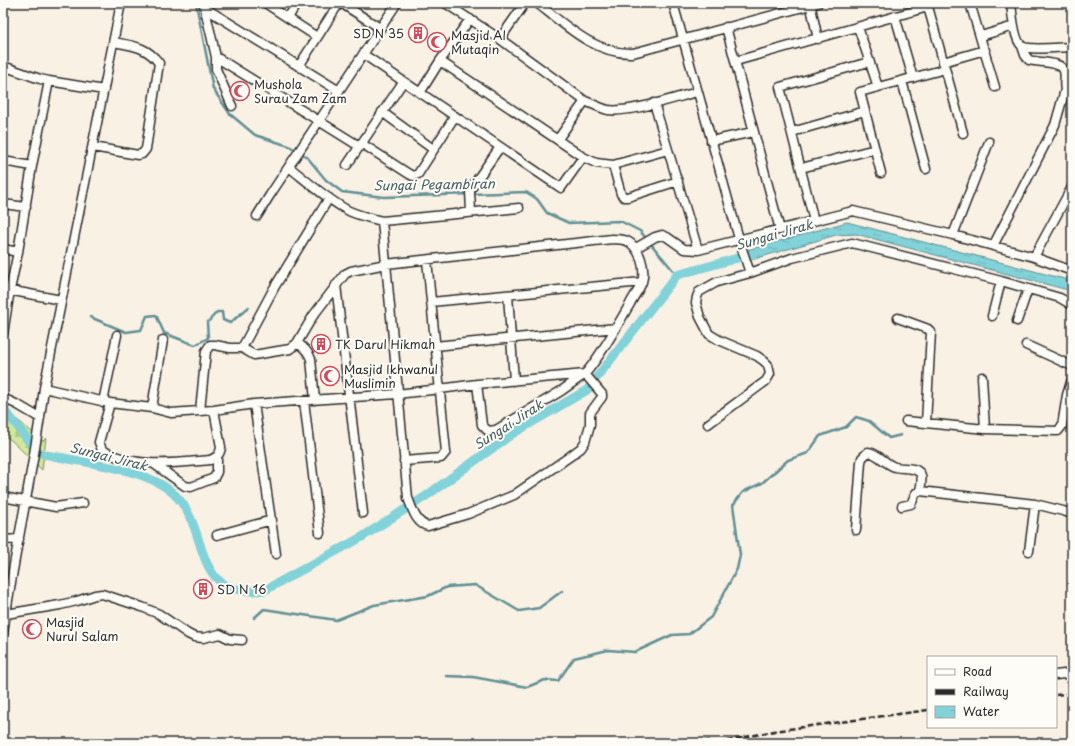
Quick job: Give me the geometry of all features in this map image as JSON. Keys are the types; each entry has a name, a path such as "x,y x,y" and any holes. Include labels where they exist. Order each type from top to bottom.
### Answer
{"street":[{"path":"3,634 44,388 121,3"},
{"path":"265,3 317,37"},
{"path":"288,18 297,3"},
{"path":"298,66 340,3 380,28"},
{"path":"257,216 397,3"},
{"path":"445,3 500,39 585,101 600,108 616,110 654,103 697,92"},
{"path":"500,39 525,3"},
{"path":"537,3 564,25 597,47 624,54 683,40 813,4 818,39"},
{"path":"673,3 697,92 750,273"},
{"path":"970,3 995,87"},
{"path":"993,246 1056,126 1065,90 1064,69 1057,64 1029,60 1025,55 1014,26 1011,3"},
{"path":"736,61 818,39 928,5 963,133"},
{"path":"204,6 216,56 216,69 232,106"},
{"path":"204,6 339,91"},
{"path":"895,16 913,78"},
{"path":"420,93 440,61 470,19"},
{"path":"981,36 1014,26"},
{"path":"726,27 780,230"},
{"path":"858,27 878,87"},
{"path":"93,148 138,155 142,154 146,149 158,64 151,54 144,49 114,42"},
{"path":"1022,46 1029,48 1072,47"},
{"path":"881,173 860,92 913,78 985,50"},
{"path":"363,54 561,188 583,157"},
{"path":"216,56 413,176 418,174 456,116"},
{"path":"440,61 583,157 596,163 614,165 668,150"},
{"path":"814,221 780,87 869,62"},
{"path":"3,66 40,79 104,90"},
{"path":"3,334 7,290 18,252 32,166 49,80"},
{"path":"902,81 926,169"},
{"path":"347,165 403,82"},
{"path":"1065,90 1072,96"},
{"path":"558,139 585,101"},
{"path":"654,103 698,250"},
{"path":"382,112 433,149"},
{"path":"792,132 866,112"},
{"path":"711,141 753,132"},
{"path":"953,235 989,142"},
{"path":"470,212 470,191 500,147"},
{"path":"801,168 874,149"},
{"path":"3,161 32,166"},
{"path":"614,165 621,194 624,197 678,181"},
{"path":"290,166 329,198 348,211 363,217 382,221 519,208"},
{"path":"1034,258 1072,187"},
{"path":"242,348 274,288 329,198"},
{"path":"3,204 26,207"},
{"path":"638,247 655,237 662,236 667,237 684,249 698,250 740,242 854,211 993,246 1072,271"},
{"path":"382,221 397,394 408,498 420,522 428,526 468,514 514,495 581,448 587,438 590,425 590,413 600,400 602,394 587,376"},
{"path":"200,411 207,348 210,345 242,348 254,355 290,349 297,343 313,316 336,285 345,274 351,271 386,264 612,239 620,239 638,247"},
{"path":"708,424 766,381 769,376 768,365 764,361 709,334 700,317 696,303 698,292 717,282 750,273 792,258 852,243 1001,281 1060,298 1072,305"},
{"path":"477,384 482,425 486,429 492,431 587,376 642,282 642,267 638,247"},
{"path":"3,249 18,252"},
{"path":"404,461 441,458 446,452 427,260"},
{"path":"992,316 1001,281"},
{"path":"431,302 642,282"},
{"path":"336,285 363,513"},
{"path":"1017,320 1028,289"},
{"path":"7,290 61,300"},
{"path":"508,295 514,381"},
{"path":"898,318 928,329 930,332 926,423"},
{"path":"435,346 616,328"},
{"path":"117,335 107,402 99,442 102,450 115,456 154,464 210,460 217,457"},
{"path":"152,408 163,340"},
{"path":"297,343 304,347 309,353 311,359 315,400"},
{"path":"1026,345 1072,366"},
{"path":"44,388 107,402 152,408 171,413 214,410 254,404 397,394 477,384 587,376"},
{"path":"982,377 985,429"},
{"path":"906,421 985,429 1058,431 1062,426 1066,395 1072,379"},
{"path":"3,398 40,418"},
{"path":"304,401 320,533"},
{"path":"254,404 276,554"},
{"path":"154,464 185,486 191,487 214,478 217,472 217,457 220,452 214,410"},
{"path":"856,530 861,462 862,458 868,452 874,454 889,465 898,468 911,468 917,470 921,474 920,491"},
{"path":"902,506 911,504 916,493 920,491 1035,504 1072,514"},
{"path":"3,497 56,507 83,503"},
{"path":"1029,551 1035,504"},
{"path":"218,535 272,520"},
{"path":"3,540 19,539"},
{"path":"6,614 60,605 102,594 159,614 194,637 203,638 220,634 230,639 242,640"},
{"path":"1057,675 1072,673"}],"green space":[{"path":"3,408 43,441 46,438 42,470 11,440 3,435"}],"water":[{"path":"847,222 1072,281 1072,293 1068,290 856,234 836,235 744,262 740,252"}],"waterway":[{"name":"Sungai Pegambiran","path":"196,3 213,89 230,114 255,135 289,146 307,157 326,180 342,192 384,197 526,192 537,199 547,213 569,223 620,221 640,231 677,275"},
{"name":"Sungai Jirak","path":"3,410 38,452 138,474 164,487 175,495 186,510 194,526 205,560 213,574 224,584 241,590 265,590 362,537 426,496 512,434 587,390 677,275 752,254"},
{"path":"90,317 126,332 141,330 147,316 156,315 164,333 195,345 208,338 207,323 217,312 222,312 223,320 230,323 249,307"},
{"path":"446,676 473,677 527,687 545,680 558,681 574,658 608,650 635,652 672,635 689,634 711,617 737,569 740,555 733,505 743,492 762,483 788,460 808,453 820,436 846,427 856,417 869,421 889,438 901,435"},
{"path":"254,618 264,609 336,620 374,605 428,596 447,587 475,585 519,611 539,608 562,591"},
{"path":"696,743 709,740"}],"railway":[{"path":"1057,695 1072,693"},
{"path":"718,743 774,731 927,710"}],"place":[{"name":"SD N 35","path":"418,33"},
{"name":"Masjid Al Mutaqin","path":"437,42"},
{"name":"Mushola Surau Zam Zam","path":"240,91"},
{"name":"TK Darul Hikmah","path":"321,344"},
{"name":"Masjid Ikhwanul Muslimin","path":"330,376"},
{"name":"SD N 16","path":"203,589"},
{"name":"Masjid Nurul Salam","path":"32,629"}]}
